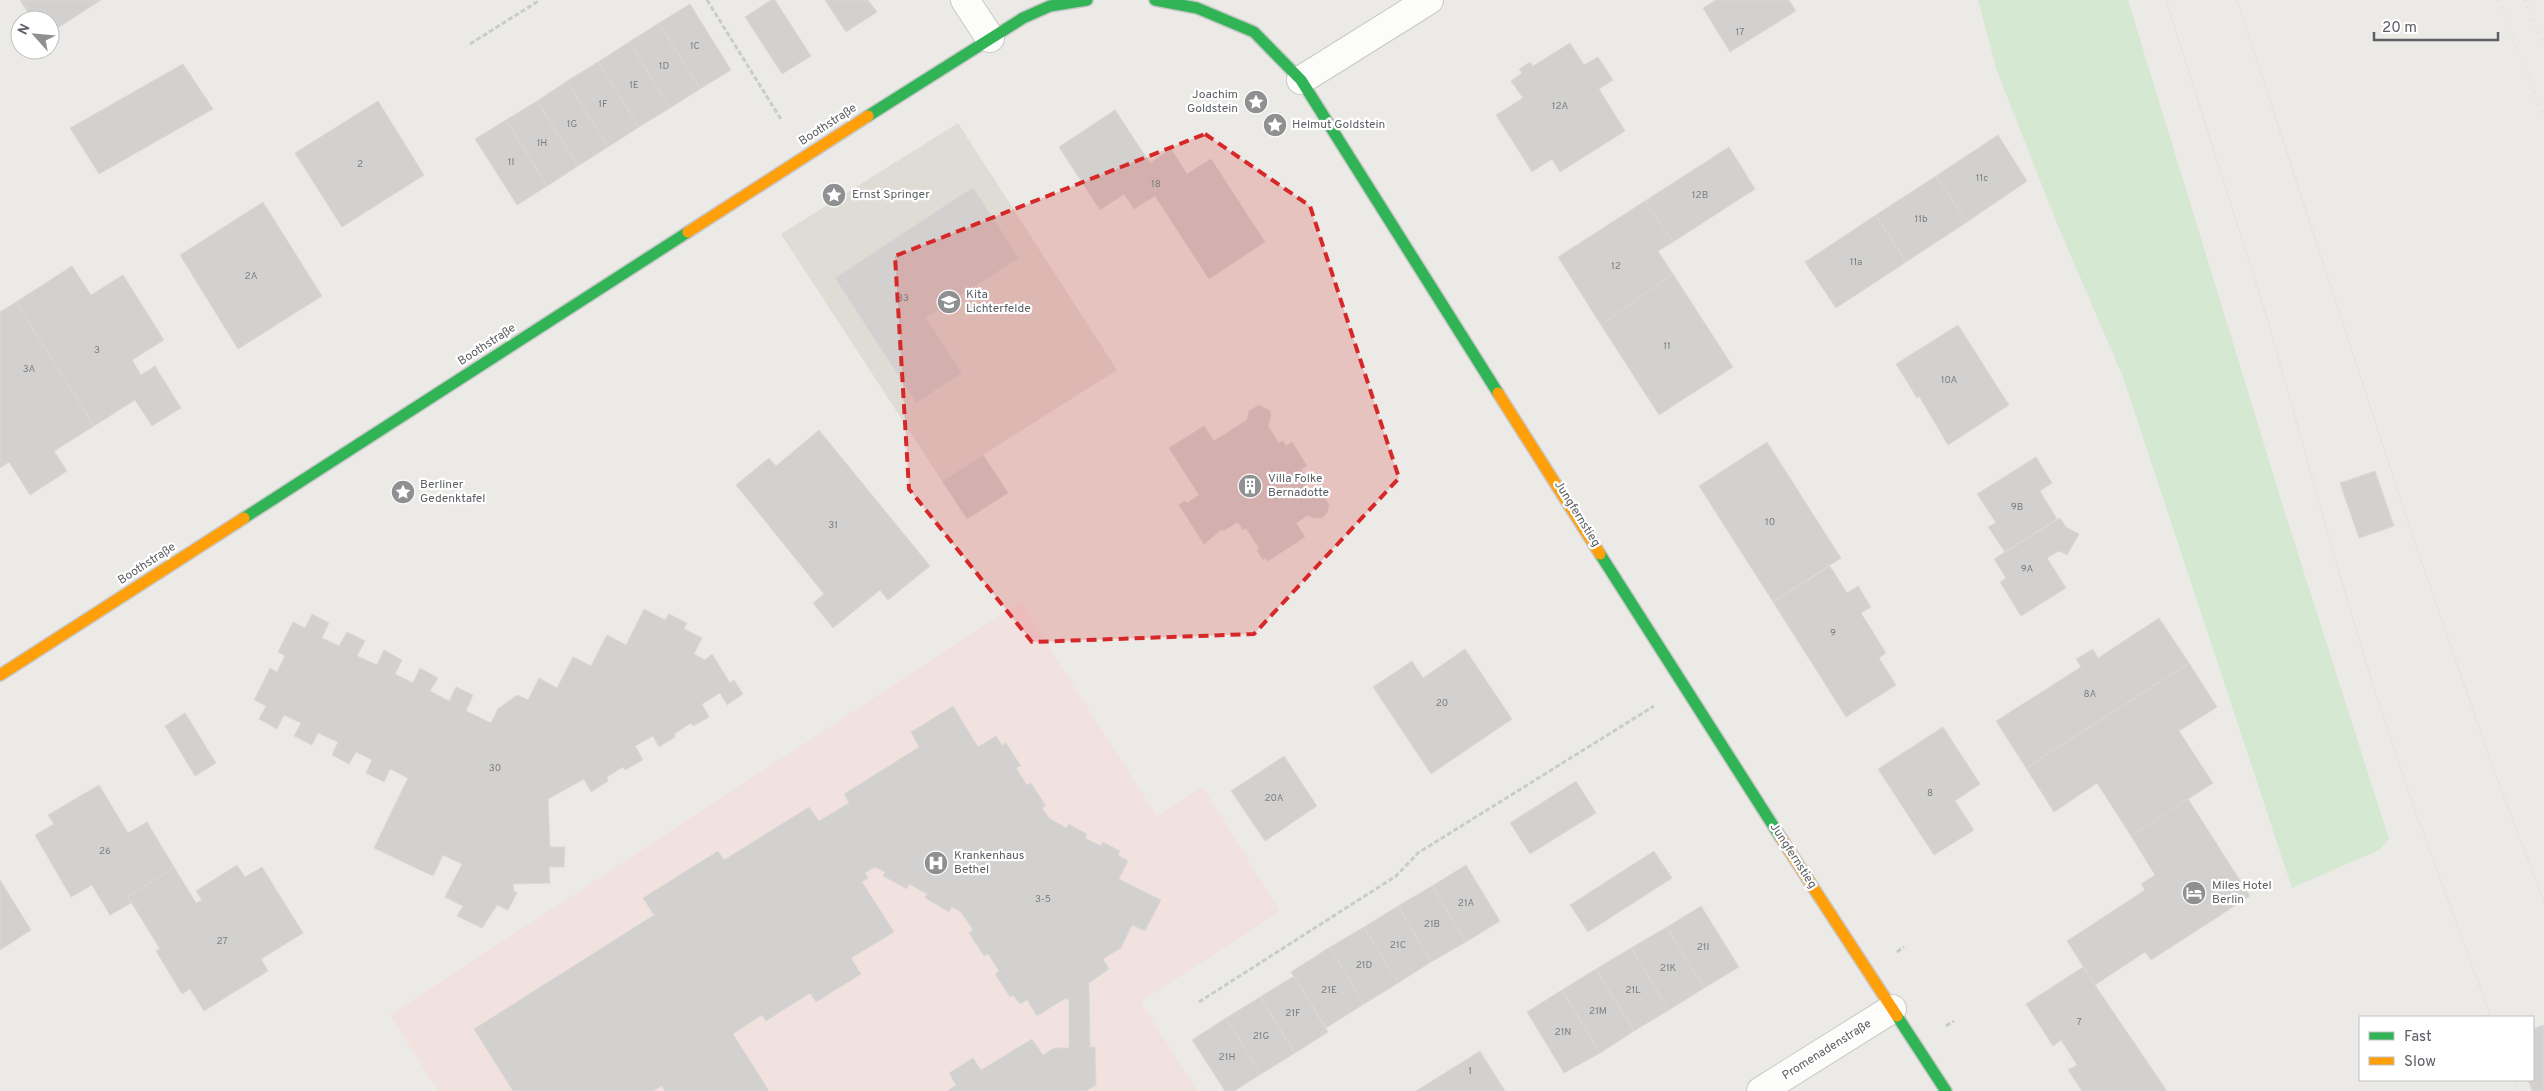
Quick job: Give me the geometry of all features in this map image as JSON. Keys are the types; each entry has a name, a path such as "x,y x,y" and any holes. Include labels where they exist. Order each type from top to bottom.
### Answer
{"street":[{"path":"965,0 990,38 1024,18 1050,6 1087,0"},
{"name":"Jungfernstieg","path":"1155,0 1197,8 1254,32 1301,80 1730,758 1946,1091"},
{"path":"1301,80 1429,0"},
{"name":"Boothstraße","path":"0,676 990,38"},
{"name":"Promenadenstraße","path":"1761,1091 1892,1009"}],"path":[{"path":"470,44 540,0"},
{"path":"707,0 782,122"},
{"path":"1199,1002 1396,876 1418,853 1655,705"}],"highlighted area":[{"path":"1205,134 1310,206 1399,478 1254,634 1032,642 909,489 895,256"}],"shaded area":[{"name":"Kita Lichterfelde","path":"958,123 1117,370 942,481 781,234"},
{"name":"Krankenhaus Bethel","path":"1020,602 1157,816 1203,787 1280,911 1141,1002 1197,1091 438,1091 390,1015"}],"green space":[{"path":"1978,0 2128,0 2286,516 2389,839 2379,850 2292,888 2123,377 2056,221 1997,71"}],"building":[{"path":"20,0 101,0 60,27 60,10 26,10"},
{"path":"771,0 775,0 811,56 782,74 745,17"},
{"path":"825,0 868,0 877,12 846,32"},
{"path":"1716,0 1789,0 1796,11 1730,52 1703,8"},
{"path":"690,4 731,70 700,89 659,23"},
{"path":"659,23 700,89 670,108 629,42"},
{"path":"629,42 670,108 639,127 598,62"},
{"path":"1570,43 1584,65 1598,57 1613,80 1599,89 1625,131 1560,172 1552,159 1532,172 1496,115 1523,98 1511,81 1522,73 1519,69 1530,62 1533,66"},
{"path":"598,62 639,127 608,147 567,81"},
{"path":"183,64 213,109 99,174 70,128"},
{"path":"567,81 608,147 578,166 537,101"},
{"path":"378,101 424,175 342,227 295,153"},
{"path":"537,101 578,166 547,186 506,120"},
{"path":"1115,110 1150,163 1171,149 1187,174 1211,159 1265,242 1209,279 1155,196 1134,209 1124,194 1100,210 1059,147"},
{"path":"506,120 547,186 517,205 475,139"},
{"path":"1998,135 2027,181 1967,222 1936,176"},
{"path":"1729,147 1755,189 1673,242 1645,201"},
{"path":"1936,176 1967,222 1906,262 1876,215"},
{"path":"973,187 1019,258 926,318 962,373 916,403 835,278"},
{"path":"1645,201 1673,242 1658,251 1673,274 1601,325 1558,257"},
{"path":"263,202 322,296 238,349 180,255"},
{"path":"1876,215 1906,262 1836,308 1805,262"},
{"path":"72,266 91,295 123,275 164,340 132,360 141,375 155,366 181,408 152,426 135,400 94,426 16,302"},
{"path":"1673,274 1733,367 1659,415 1601,325"},
{"path":"16,302 94,426 54,451 67,471 30,495 9,462 0,468 0,312"},
{"path":"1958,325 2009,405 1948,445 1919,396 1917,398 1896,364"},
{"name":"Villa Folke Bernadotte","path":"1259,405 1270,411 1271,416 1268,426 1279,443 1283,441 1286,446 1292,442 1307,466 1301,469 1305,475 1301,477 1313,495 1324,497 1329,505 1327,513 1322,518 1314,518 1308,515 1296,523 1305,537 1268,561 1265,558 1263,560 1257,550 1259,548 1246,528 1243,530 1238,522 1223,531 1222,529 1204,544 1179,505 1185,501 1187,503 1199,495 1169,448 1204,426 1214,441 1247,420 1249,411"},
{"path":"819,430 930,566 888,600 880,590 833,628 813,603 824,594 736,485 769,458 776,466"},
{"path":"1767,442 1841,558 1773,602 1699,486"},
{"path":"983,455 1008,493 967,519 942,481"},
{"path":"2036,457 2052,483 2040,491 2057,519 2005,552 1988,527 1996,523 1977,494"},
{"path":"2375,471 2394,526 2359,538 2340,483"},
{"path":"2060,518 2066,527 2079,534 2067,555 2059,551 2047,558 2066,588 2021,616 2000,582 2006,578 1994,559"},
{"path":"1830,566 1847,593 1858,586 1871,607 1861,613 1886,653 1879,658 1896,685 1846,717 1773,602"},
{"path":"644,609 665,620 669,614 687,623 684,629 702,638 694,654 705,660 712,654 730,683 734,680 743,694 727,705 720,693 702,704 709,717 693,726 691,723 674,734 675,737 659,747 653,736 635,746 643,760 625,770 623,767 607,777 608,781 591,792 584,779 548,799 550,847 565,847 564,867 549,867 550,883 513,884 514,891 517,893 508,910 497,905 482,928 457,916 463,906 445,897 462,864 443,855 433,876 374,848 408,778 390,769 384,782 366,773 372,760 356,752 349,764 332,755 338,742 318,733 312,745 294,736 301,723 284,715 277,729 259,719 266,706 254,700 270,668 277,672 285,656 278,652 293,622 305,628 312,614 329,623 322,638 339,646 347,632 365,641 357,656 377,665 384,650 402,660 395,674 413,683 420,668 438,678 430,691 449,701 456,687 473,695 466,711 491,723 498,709 517,695 528,700 539,678 557,688 573,657 591,666 607,635 626,645"},
{"path":"2159,618 2189,663 2026,768 1996,721 2081,667 2076,659 2093,649 2098,658"},
{"path":"1465,649 1512,719 1431,774 1373,687 1412,661 1423,678"},
{"path":"2189,663 2217,707 2179,731 2213,783 2131,836 2097,783 2054,812 2026,768"},
{"path":"953,706 978,747 996,736 1002,745 1006,743 1021,766 1016,768 1027,785 1031,783 1046,806 1042,808 1049,818 1066,828 1069,824 1087,834 1085,838 1101,846 1103,842 1120,851 1118,855 1128,861 1119,879 1161,900 1145,931 1132,925 1121,948 1103,959 1109,969 1089,983 1090,1047 1095,1047 1096,1085 1086,1091 947,1091 956,1085 949,1073 973,1058 981,1070 1032,1039 1043,1055 1054,1048 1069,1048 1069,999 1064,999 1037,1016 1027,1000 1020,1004 1013,995 1010,997 995,974 999,971 988,954 984,956 969,933 973,930 961,912 952,907 949,912 925,898 927,894 909,884 907,889 883,876 885,872 875,867 865,873 868,878 862,882 894,932 851,958 861,974 816,1002 810,993 766,1021 762,1015 733,1034 769,1091 665,1091 662,1086 653,1091 513,1091 474,1029 654,915 643,898 718,851 724,860 809,807 819,821 849,803 844,794 919,747 911,732"},
{"path":"185,713 216,763 195,776 165,726"},
{"path":"1943,727 1980,784 1955,801 1974,830 1934,855 1878,769"},
{"path":"1284,756 1317,806 1265,841 1231,791"},
{"path":"1576,781 1596,813 1530,854 1510,823"},
{"path":"99,785 128,833 147,822 174,867 128,897 131,903 110,915 92,885 71,897 35,835 54,824 48,815"},
{"name":"Miles Hotel Berlin","path":"2188,799 2250,896 2151,960 2145,952 2095,985 2067,941 2145,890 2141,884 2155,875 2131,836"},
{"path":"1654,851 1672,878 1588,932 1570,905"},
{"path":"237,865 245,877 262,867 303,933 261,959 268,971 204,1011 190,989 182,994 156,951 160,949 128,897 174,867 196,903 202,900 196,891"},
{"path":"1466,865 1500,921 1466,942 1432,886"},
{"path":"0,880 31,930 0,950"},
{"path":"1432,886 1466,942 1431,962 1398,906"},
{"path":"1398,906 1431,962 1398,983 1364,927"},
{"path":"1701,906 1739,967 1704,988 1667,927"},
{"path":"1364,927 1398,983 1364,1004 1330,947"},
{"path":"1667,927 1704,988 1669,1010 1631,948"},
{"path":"1330,947 1364,1004 1326,1028 1291,972"},
{"path":"1631,948 1669,1010 1634,1031 1596,969"},
{"path":"2083,967 2167,1091 2082,1091 2068,1070 2077,1065 2061,1040 2053,1046 2026,1004"},
{"path":"1596,969 1634,1031 1600,1053 1562,990"},
{"path":"1294,976 1328,1032 1295,1053 1260,997"},
{"path":"1562,990 1600,1053 1564,1073 1527,1012"},
{"path":"1260,997 1295,1053 1261,1074 1226,1018"},
{"path":"1226,1018 1261,1074 1234,1091 1225,1091 1192,1040"},
{"path":"2544,1025 2544,1091 2532,1091 2528,1081 2534,1081 2534,1029"},
{"path":"1480,1051 1505,1091 1416,1091"}],"tram line":[{"path":"2166,0 2268,321 2375,692 2416,813 2491,1016"},
{"path":"2237,0 2411,531 2493,768 2544,902"},
{"path":"2514,1081 2518,1091"}],"railway":[{"path":"2499,0 2544,118"},
{"path":"2525,0 2544,48"}],"traffic: fast":[{"path":"868,116 1023,18 1050,6 1087,0"},
{"path":"1155,0 1197,8 1254,32 1301,80 1498,393"},
{"path":"244,518 688,232"},
{"path":"1600,554 1781,838"},
{"path":"1897,1016 1946,1091"}],"traffic: slow":[{"path":"688,232 868,116"},
{"path":"1498,393 1600,554"},
{"path":"0,675 244,518"},
{"path":"1781,838 1897,1016"}],"place":[{"name":"Joachim Goldstein","path":"1256,102"},
{"name":"Helmut Goldstein","path":"1275,125"},
{"name":"Ernst Springer","path":"834,195"},
{"name":"Kita Lichterfelde","path":"949,302"},
{"name":"Villa Folke Bernadotte","path":"1250,486"},
{"name":"Berliner Gedenktafel","path":"403,492"},
{"name":"Krankenhaus Bethel","path":"936,863"},
{"name":"Miles Hotel Berlin","path":"2194,893"}]}
